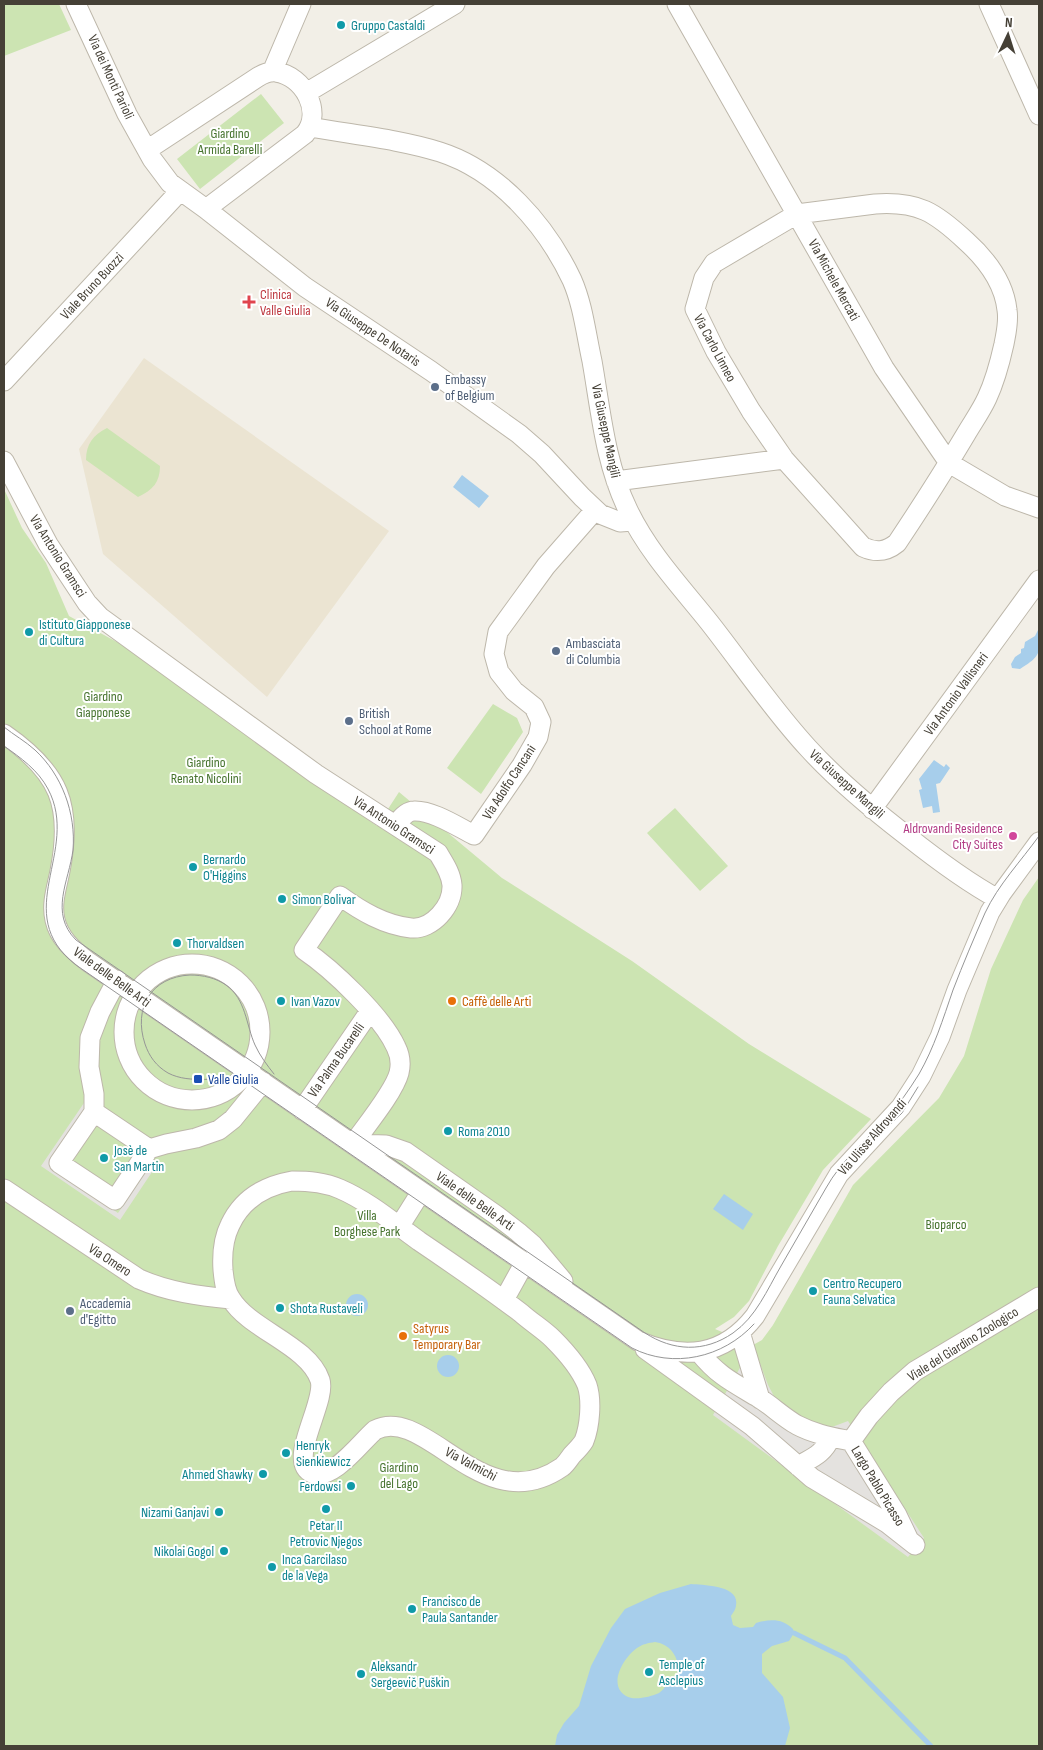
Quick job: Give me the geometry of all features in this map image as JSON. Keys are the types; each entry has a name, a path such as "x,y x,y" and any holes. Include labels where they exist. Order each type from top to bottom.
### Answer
{"street":[{"name":"Via dei Monti Parioli","path":"76,4 127,114 147,150 165,178 180,191"},
{"path":"272,72 301,4"},
{"path":"306,93 455,4"},
{"name":"Via Michele Mercati","path":"677,4 884,368 949,463 1005,496 1039,508"},
{"path":"989,4 1039,115"},
{"path":"147,150 258,77 277,72 290,78 302,87 313,114 310,127 302,138 206,209"},
{"name":"Via Giuseppe Mangili","path":"310,127 408,144 447,155 491,179 530,216 572,280 578,297 603,428 616,481 634,521 665,567 802,742 832,774 872,809 953,871 998,899"},
{"name":"Via Giuseppe De Notaris","path":"180,191 206,209 305,287 423,366 519,434 542,454 595,510 620,522 634,521"},
{"name":"Viale Bruno Buozzi","path":"4,381 180,191"},
{"name":"Via Carlo Linneo","path":"887,203 918,207 939,217 979,252 1004,296 1008,311 1002,352 987,399 949,463 897,543 886,550 875,551 863,547 784,459 737,389 695,309 706,274 714,263 797,214 887,203"},
{"path":"616,481 784,459"},
{"name":"Via Antonio Gramsci","path":"4,461 48,544 87,603 100,618 316,774 438,853 447,869 451,878 452,888 449,901 441,915 429,924 412,928 388,923 364,912 340,896 304,950 339,978 370,1011 397,1049 400,1066 399,1074 392,1088 353,1144"},
{"name":"Via Adolfo Cancani","path":"396,825 402,817 413,810 430,813 474,835 522,765 538,737 541,722 534,707 514,691 499,672 494,654 498,632 546,566 595,510"},
{"name":"Via Antonio Vallisneri","path":"872,809 1039,580"},
{"name":"Viale delle Belle Arti","path":"4,734 37,761 50,778 60,798 64,813 65,836 53,906 54,919 66,942 77,953 638,1341 671,1352 699,1352"},
{"name":"Via Ulisse Aldrovandi","path":"699,1352 720,1345 740,1332 751,1321 761,1308 839,1174 901,1107 921,1076 940,1037 988,918 998,899 1039,842"},
{"path":"117,980 100,1012 90,1038 88,1058 94,1094 94,1112 59,1163 114,1200 149,1149 196,1138 219,1130 234,1119 256,1077 260,1021 254,1004 250,995 239,982 222,971 202,964 180,965 170,968 150,978 136,993 128,1008 124,1022 125,1044 129,1059 137,1073 153,1088 182,1100 204,1099 224,1093 240,1081 256,1077"},
{"name":"Via Palma Bucarelli","path":"302,1110 370,1011"},
{"path":"94,1112 149,1149"},
{"name":"Viale delle Belle Arti","path":"353,1144 386,1145 406,1152 496,1215 533,1245 575,1296"},
{"path":"231,1299 226,1287 223,1269 222,1256 225,1238 241,1206 250,1197 264,1189 292,1181 310,1180 326,1184 357,1198 399,1226 422,1192"},
{"name":"Via Omero","path":"4,1189 139,1279 184,1294 231,1299"},
{"name":"Via Valmichi","path":"231,1299 256,1323 293,1349 307,1362 319,1378 321,1389 303,1456 305,1466 311,1472 320,1475 337,1468 369,1435 380,1428 392,1427 403,1428 416,1434 478,1472 499,1480 520,1483 543,1477 563,1466 583,1441 590,1415 587,1386 574,1363 552,1338 504,1300 399,1226"},
{"path":"504,1300 525,1262"},
{"name":"Viale del Giardino Zoologico","path":"852,1441 869,1416 891,1392 916,1371 1039,1296"},
{"path":"740,1332 760,1399"},
{"name":"Largo Pablo Picasso","path":"638,1341 656,1358 714,1397 752,1426 823,1485 878,1518 912,1542 852,1441 815,1433 796,1424 760,1399 732,1383 714,1369 699,1352"},
{"path":"798,1466 820,1454 826,1448 831,1437"}],"shaded area":[{"path":"144,358 389,531 267,697 103,554 79,449"},
{"path":"86,1100 91,1102 49,1166 118,1213 150,1166 154,1169 120,1220 41,1166"},
{"path":"753,1345 775,1398 796,1416 814,1425 832,1427 848,1421 924,1538 908,1557 713,1415"}],"green space":[{"path":"4,4 59,4 71,30 4,56"},
{"name":"Giardino Armida Barelli","path":"261,94 284,123 200,189 177,159"},
{"path":"107,428 160,466 159,477 155,485 138,497 86,460 87,449 91,441"},
{"name":"Villa Borghese Park","path":"4,489 22,528 46,563 69,616 128,648 377,826 399,792 502,878 632,961 749,1044 871,1119 823,1170 778,1246 749,1301 734,1317 715,1329 753,1345 762,1340 773,1325 853,1185 939,1098 964,1056 991,969 1023,900 1039,877 1039,1746 4,1746"},
{"path":"493,704 517,718 523,732 481,794 447,768"},
{"path":"675,808 728,866 700,891 647,833"}],"water":[{"path":"462,475 489,496 479,508 453,487"},
{"path":"1039,628 1039,648 1036,656 1020,669 1012,668 1011,664 1015,657 1021,653 1025,642 1035,636"},
{"path":"934,760 944,767 946,764 950,768 940,783 936,784 940,812 933,813 932,806 923,808 919,790 922,789 919,779"},
{"path":"724,1194 753,1214 743,1230 713,1209"},
{"path":"357,1294 365,1297 368,1305 365,1313 357,1316 349,1313 346,1305 349,1297"},
{"path":"448,1355 456,1358 459,1366 456,1374 448,1377 440,1374 437,1366 440,1358"},
{"path":"691,1584 719,1587 732,1593 736,1598 736,1608 731,1616 733,1625 740,1628 753,1627 756,1623 776,1620 789,1625 793,1629 794,1633 789,1641 772,1646 762,1654 762,1673 783,1697 790,1728 785,1746 555,1746 557,1735 564,1723 579,1706 591,1666 611,1628 625,1609 660,1593","holes":["655,1642 661,1643 671,1650 677,1660 678,1673 675,1681 668,1684 659,1693 651,1696 642,1698 626,1696 620,1691 618,1685 618,1678 623,1664 637,1648"]}],"waterway":[{"path":"794,1633 845,1658 931,1746"}],"tram line":[{"path":"4,727 45,760 60,783 65,796 72,822 73,850 62,908 68,930 76,940 645,1333 666,1343 678,1346 700,1347 711,1344 733,1333 755,1311 832,1178 846,1160 885,1120 919,1074 934,1044 957,980 990,903 1039,836"},
{"path":"4,746 23,760 44,782 56,812 57,835 46,903 48,924 57,945 76,965 632,1348 664,1358 697,1357 728,1345 742,1336 754,1324"},
{"path":"242,1082 224,1079 177,1077 168,1073 157,1064 151,1057 145,1044 141,1018 148,997 155,988 176,977 190,975 209,977 226,985 238,997 255,1045 261,1057 274,1074"},
{"path":"885,1130 902,1113 918,1087"}],"place":[{"name":"Gruppo Castaldi","path":"341,25"},
{"name":"Clinica Valle Giulia","path":"249,302"},
{"name":"Embassy of Belgium","path":"435,387"},
{"name":"Istituto Giapponese di Cultura","path":"29,632"},
{"name":"Ambasciata di Columbia","path":"556,651"},
{"name":"British School at Rome","path":"349,721"},
{"name":"Aldrovandi Residence City Suites","path":"1013,836"},
{"name":"Bernardo O'Higgins","path":"193,867"},
{"name":"Simon Bolivar","path":"282,899"},
{"name":"Thorvaldsen","path":"177,943"},
{"name":"Ivan Vazov","path":"281,1001"},
{"name":"Caffè delle Arti","path":"452,1001"},
{"name":"Valle Giulia","path":"198,1079"},
{"name":"Roma 2010","path":"448,1131"},
{"name":"Josè de San Martin","path":"104,1158"},
{"name":"Centro Recupero Fauna Selvatica","path":"813,1291"},
{"name":"Shota Rustaveli","path":"280,1308"},
{"name":"Accademia d'Egitto","path":"70,1311"},
{"name":"Satyrus Temporary Bar","path":"403,1336"},
{"name":"Henryk Sienkiewicz","path":"286,1453"},
{"name":"Ahmed Shawky","path":"263,1474"},
{"name":"Ferdowsi","path":"351,1486"},
{"name":"Petar II Petrovic Njegos","path":"326,1509"},
{"name":"Nizami Ganjavi","path":"219,1512"},
{"name":"Nikolai Gogol","path":"224,1551"},
{"name":"Inca Garcilaso de la Vega","path":"272,1567"},
{"name":"Francisco de Paula Santander","path":"412,1609"},
{"name":"Temple of Asclepius","path":"649,1672"},
{"name":"Aleksandr Sergeevič Puškin","path":"361,1674"}],"park label":[{"name":"Giardino Giapponese","path":"103,704"},
{"name":"Giardino Renato Nicolini","path":"206,770"},
{"name":"Bioparco","path":"946,1224"},
{"name":"Giardino del Lago","path":"399,1475"}]}
